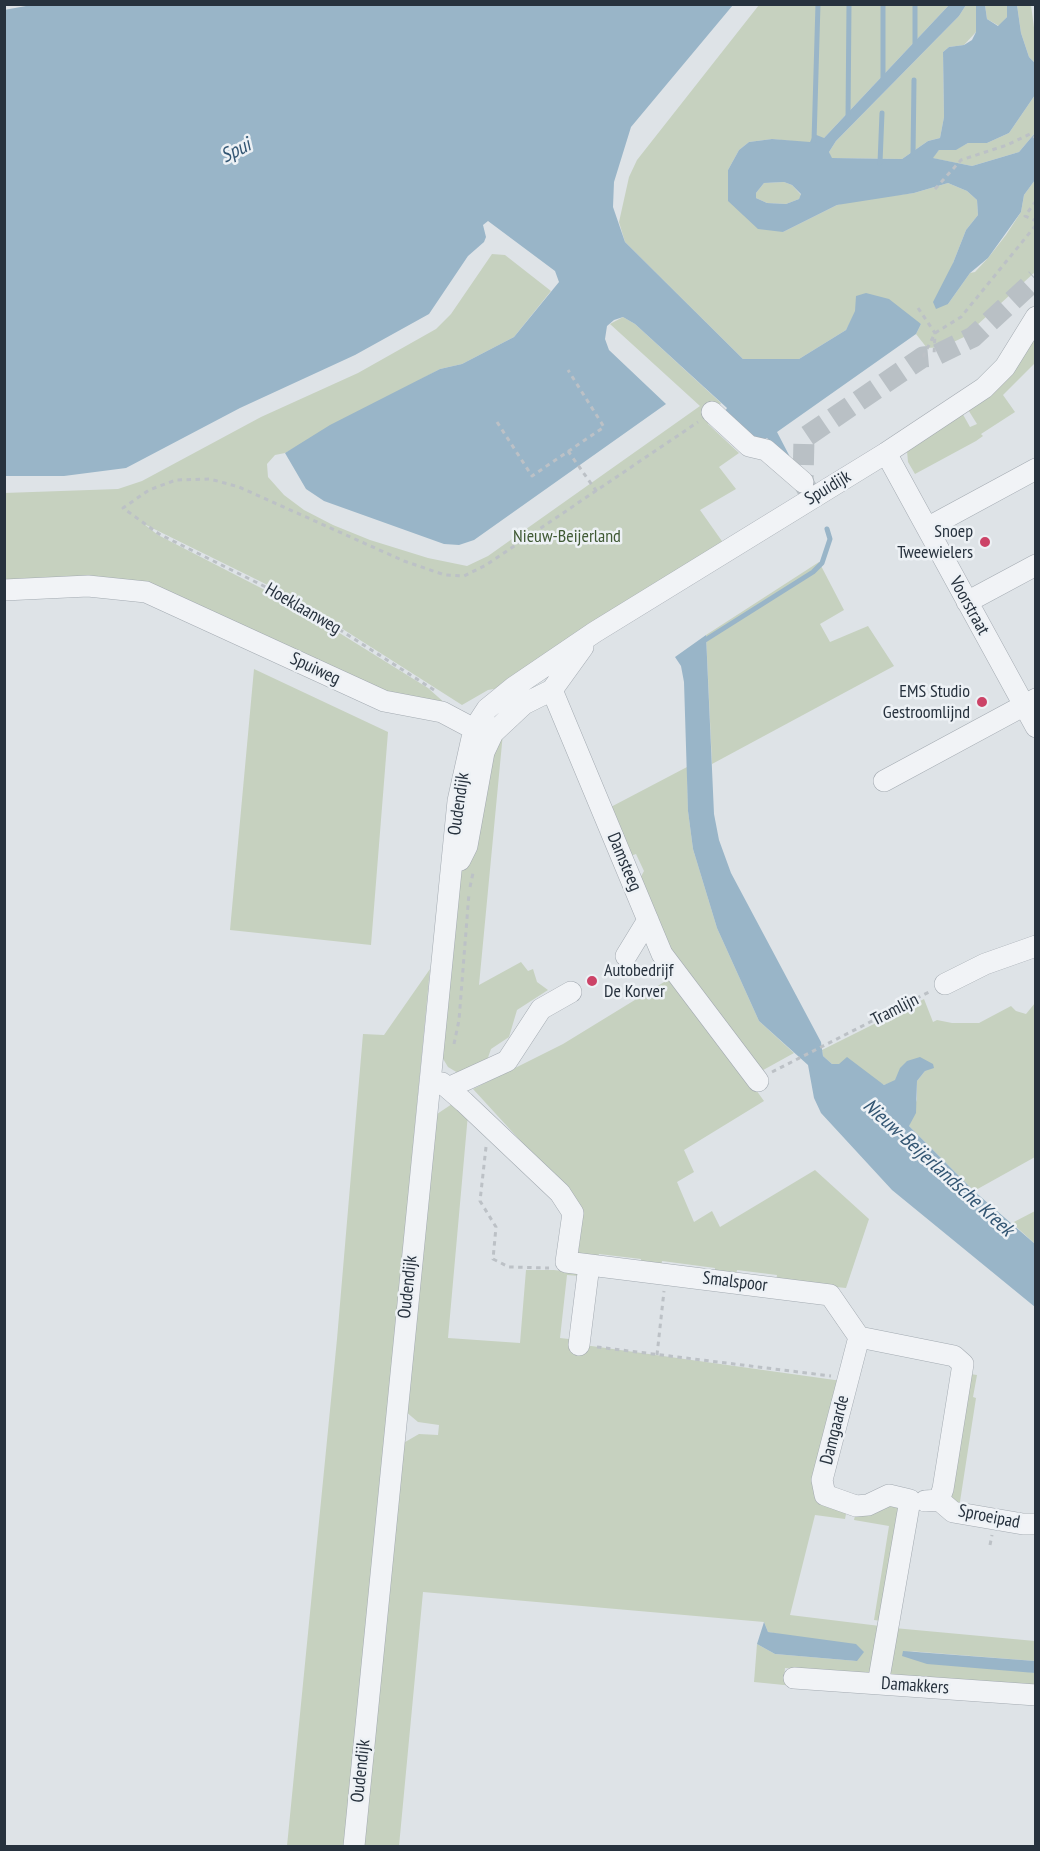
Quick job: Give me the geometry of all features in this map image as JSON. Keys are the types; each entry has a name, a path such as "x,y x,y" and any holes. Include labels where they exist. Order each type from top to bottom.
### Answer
{"street":[{"name":"Spuidijk","path":"595,632 886,453 984,388 1005,367 1035,317"},
{"path":"712,412 749,446 766,450 803,482"},
{"name":"Voorstraat","path":"886,453 967,602 1030,702 1035,727"},
{"path":"927,528 1035,469"},
{"path":"967,602 1035,565"},
{"name":"Spuiweg","path":"4,590 88,586 146,592 384,701 442,712 474,729"},
{"path":"451,868 458,863 467,846 484,752 493,733 524,704 552,690 595,632"},
{"path":"474,729 487,709 514,687 595,632"},
{"name":"Damsteeg","path":"552,690 662,954 758,1080"},
{"path":"884,782 1030,702"},
{"name":"Oudendijk","path":"354,1846 439,1085 451,868 458,801 474,729"},
{"path":"626,956 648,920"},
{"path":"945,984 985,964 1035,946"},
{"path":"439,1085 507,1061 541,1009 571,992"},
{"path":"439,1085 488,1124 560,1193 573,1213 566,1262"},
{"name":"Smalspoor","path":"566,1262 830,1294 859,1337"},
{"path":"579,1345 589,1265"},
{"path":"859,1337 954,1356 963,1364 944,1489 939,1500"},
{"name":"Damgaarde","path":"859,1337 822,1480 825,1494 831,1499 863,1507 889,1495 910,1500"},
{"path":"878,1684 910,1500"},
{"name":"Sproeipad","path":"910,1500 939,1500 953,1512 1035,1524"},
{"name":"Damakkers","path":"794,1677 1035,1695"}],"path":[{"path":"935,189 961,160 1007,145 1030,134 1035,138"},
{"path":"923,357 935,333 961,317 1035,223 1025,216 1035,201"},
{"path":"918,308 935,333 934,356"},
{"path":"496,422 532,476 604,427 568,370"},
{"path":"568,452 597,492 712,412"},
{"name":"Hoeklaanweg","path":"440,694 298,603 159,534 123,508 149,490 176,480 210,479 238,487 404,561 445,575 464,576 597,492"},
{"path":"453,1046 459,1020 470,885 476,862"},
{"name":"Tramlijn","path":"758,1080 945,984"},
{"path":"488,1124 480,1201 495,1227 494,1259 501,1265 525,1268 553,1268 566,1262"},
{"path":"657,1355 666,1274"},
{"path":"579,1345 848,1378"}],"green space":[{"path":"759,5 949,5 824,138 810,143 772,139 749,142 739,150 728,170 783,232 837,205 856,200 914,193 948,183 967,191 977,200 978,215 966,230 953,263 948,304 970,273 975,272 1006,235 1021,212 1024,195 1035,180 1035,272 964,337 943,347 927,348 916,334 921,324 856,297 856,311 846,330 799,359 743,359 625,242 619,222 629,177 637,160"},
{"path":"966,5 976,5 976,32 964,45 949,47 943,52 944,117 940,138 928,141 902,159 831,158 829,152 836,141 959,16"},
{"path":"985,5 1007,5 1007,17 999,26 987,19"},
{"path":"1017,5 1031,5 1035,35 1035,63 1029,57 1021,33"},
{"path":"1035,95 1035,133 1019,152 972,166 932,158 939,150 955,150 968,143 987,143 1009,133"},
{"path":"784,182 792,185 801,195 799,199 786,204 767,203 756,198 756,193 764,183"},
{"name":"Nieuw-Beijerland","path":"492,254 505,255 551,291 514,337 462,364 440,369 285,453 275,455 267,464 268,477 284,495 304,510 333,525 370,540 428,558 467,566 488,556 700,406 610,324 623,317 635,324 721,403 708,424 739,453 719,467 736,489 700,510 724,544 499,688 488,690 462,705 294,598 144,524 158,535 296,606 428,688 447,705 409,702 159,593 5,586 4,493 118,489 142,481 261,417 358,373 436,329 451,314"},
{"path":"1035,331 1035,363 1003,395 1015,412 981,434 983,436 976,441 915,474 908,462 907,451 961,411 970,427 977,424 967,408"},
{"path":"819,562 844,610 820,624 830,642 868,626 894,666 712,764 706,635"},
{"path":"254,669 388,732 371,945 230,930"},
{"path":"503,733 479,985 521,962 528,971 533,969 537,982 548,990 517,1010 509,1037 491,1049 485,1066 458,1073 448,1067 442,1057 455,892 485,763"},
{"path":"687,767 688,811 693,849 717,928 759,1021 794,1053 756,1074 664,948 638,882 644,871 636,854 627,857 607,809"},
{"path":"430,969 346,1846 287,1846 337,1339 363,1034 384,1035"},
{"path":"674,976 764,1101 684,1150 694,1172 677,1182 694,1222 712,1211 720,1227 815,1170 869,1219 846,1288 776,1281 777,1275 737,1270 736,1275 715,1273 715,1268 662,1261 661,1267 641,1264 641,1259 599,1254 598,1259 578,1254 583,1209 473,1089 563,1044"},
{"path":"924,999 933,1022 937,1020 952,1023 979,1023 1011,1006 1016,1011 1026,1014 1035,1003 1035,1157 974,1191 909,1126 917,1099 917,1081 925,1071 884,1085 840,1064 832,1064 823,1056 822,1050"},
{"path":"452,1104 468,1114 448,1338 520,1343 526,1270 554,1270 581,1273 580,1276 567,1275 560,1338 577,1340 577,1344 842,1381 818,1476 847,1509 845,1519 815,1515 790,1615 880,1626 870,1676 785,1668 784,1679 795,1681 794,1686 754,1682 757,1644 775,1654 857,1661 788,1636 768,1632 764,1622 423,1592 399,1846 362,1846 400,1445 419,1434 438,1435 439,1425 418,1422 405,1411 434,1116"},
{"path":"1035,1211 1035,1244 1012,1223"},
{"path":"970,1374 977,1375 973,1397 976,1398 959,1508 949,1500"},
{"path":"887,1503 899,1507 881,1621 874,1620 889,1526 854,1520 856,1511"},
{"path":"894,1628 1035,1641 1035,1661 908,1651 1035,1673 1035,1688 889,1675"}],"water":[{"name":"Spui","path":"37,4 733,5 631,127 614,182 613,207 625,242 743,359 799,359 846,330 855,311 856,296 866,293 889,299 921,324 916,334 777,432 790,457 787,459 767,438 759,442 724,413 727,408 635,324 623,317 607,326 605,339 609,350 666,404 474,540 459,545 444,544 324,501 306,489 285,453 330,425 440,369 462,364 514,337 559,282 555,271 488,221 483,225 486,237 484,242 468,256 429,314 355,355 240,408 126,468 64,476 5,476 4,10"},
{"path":"949,5 966,5 959,16 836,141 829,152 832,158 902,159 928,141 940,138 944,117 943,52 949,47 964,45 972,40 976,32 976,5 985,5 987,19 998,26 1007,17 1007,5 1017,5 1021,33 1029,57 1035,63 1035,95 1009,133 987,143 968,143 956,150 939,150 933,158 972,166 1019,152 1035,133 1035,180 1024,195 1021,212 988,258 970,273 948,304 936,309 933,302 953,263 966,230 978,215 977,200 967,191 948,183 914,193 837,205 783,232 758,229 728,201 728,170 739,150 749,142 772,139 810,142 814,134 824,138","holes":["784,182 792,185 801,194 799,199 786,204 767,203 756,198 756,193 764,183"]},
{"path":"706,635 714,814 719,840 731,873 821,1042 823,1056 832,1064 839,1064 847,1057 884,1085 895,1080 900,1068 907,1061 920,1057 933,1064 934,1068 925,1071 917,1081 916,1113 909,1126 974,1191 1035,1244 1035,1307 892,1190 821,1113 814,1098 808,1065 759,1021 717,928 693,849 688,811 684,682 681,666 675,657"},
{"path":"764,1622 768,1632 856,1644 864,1652 857,1661 775,1654 757,1644"},
{"path":"903,1651 1035,1661 1035,1673 927,1664 902,1656"}],"waterway":[{"path":"814,141 818,4"},
{"path":"848,120 849,4"},
{"path":"883,4 883,81"},
{"path":"915,4 915,48"},
{"path":"913,156 914,80"},
{"path":"880,163 882,113"},
{"name":"Nieuw-Beijerlandsche Kreek","path":"702,642 813,572 822,563 830,539 827,529"}],"tunnel":[{"path":"810,494 803,482 804,438 923,357 934,356 973,337 1036,279"}],"place":[{"name":"Snoep Tweewielers","path":"985,542"},
{"name":"EMS Studio Gestroomlijnd","path":"982,702"},
{"name":"Autobedrijf De Korver","path":"592,981"}]}
